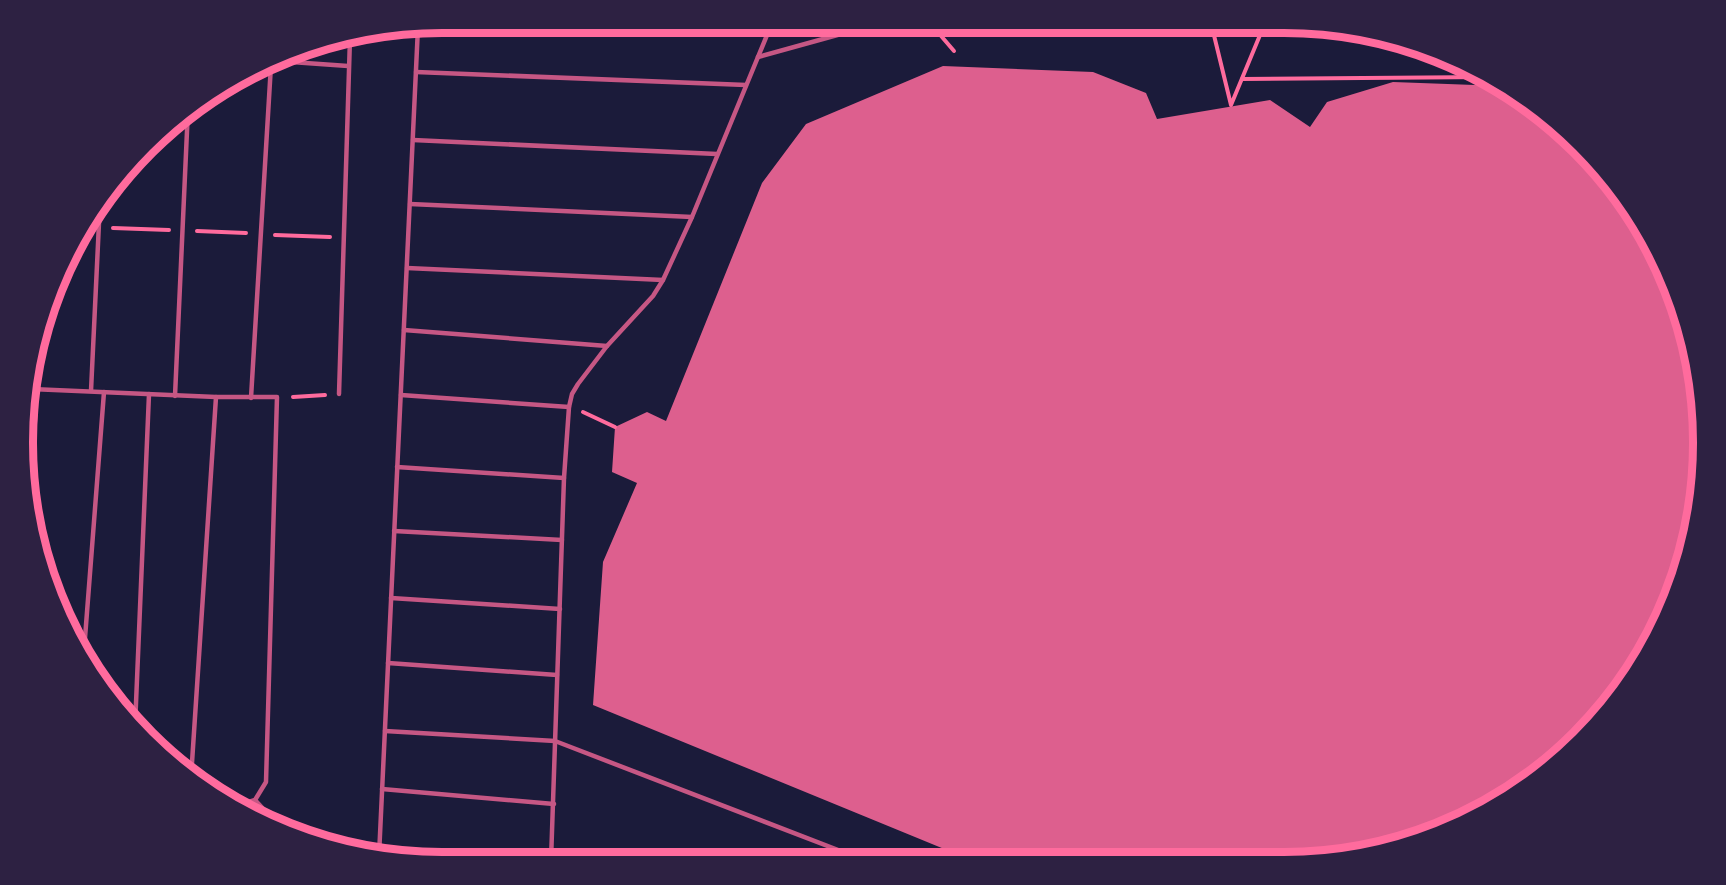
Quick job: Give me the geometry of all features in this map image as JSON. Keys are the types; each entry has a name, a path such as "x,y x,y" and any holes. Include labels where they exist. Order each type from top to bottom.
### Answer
{"lane":[{"path":"551,852 564,478 569,406 572,394 607,346 652,296 663,280 692,217 768,33"},
{"path":"758,57 843,33"},
{"path":"379,847 418,34"},
{"path":"339,394 350,44"},
{"path":"291,62 348,66"},
{"path":"251,398 271,71"},
{"path":"416,72 746,85"},
{"path":"175,396 187,123"},
{"path":"413,140 717,154"},
{"path":"410,204 692,217"},
{"path":"91,391 99,219"},
{"path":"407,268 663,280"},
{"path":"404,330 607,346"},
{"path":"37,390 175,396 277,397 266,782 255,800 247,802"},
{"path":"85,641 104,392"},
{"path":"136,714 149,394"},
{"path":"401,395 569,406"},
{"path":"192,766 216,397"},
{"path":"397,467 564,478"},
{"path":"394,531 562,540"},
{"path":"391,598 560,609"},
{"path":"388,663 557,675"},
{"path":"385,731 555,741 843,852"},
{"path":"382,789 554,804"},
{"path":"255,800 266,812"}],"path":[{"path":"939,33 954,51"},
{"path":"1213,33 1231,105 1261,33"},
{"path":"1242,79 1467,76"},
{"path":"99,227 343,237"},
{"path":"277,397 339,394"},
{"path":"569,406 615,427"}],"building":[{"path":"943,66 1093,72 1146,93 1157,119 1270,100 1310,127 1327,102 1393,82 1483,85 1511,102 1554,135 1573,153 1591,172 1624,215 1651,261 1662,286 1685,363 1693,442 1685,522 1662,599 1651,624 1624,670 1591,713 1554,750 1511,783 1465,810 1389,838 1337,848 1284,852 951,852 593,705 603,562 637,483 612,472 615,427 647,412 666,421 762,183 806,124"}]}
